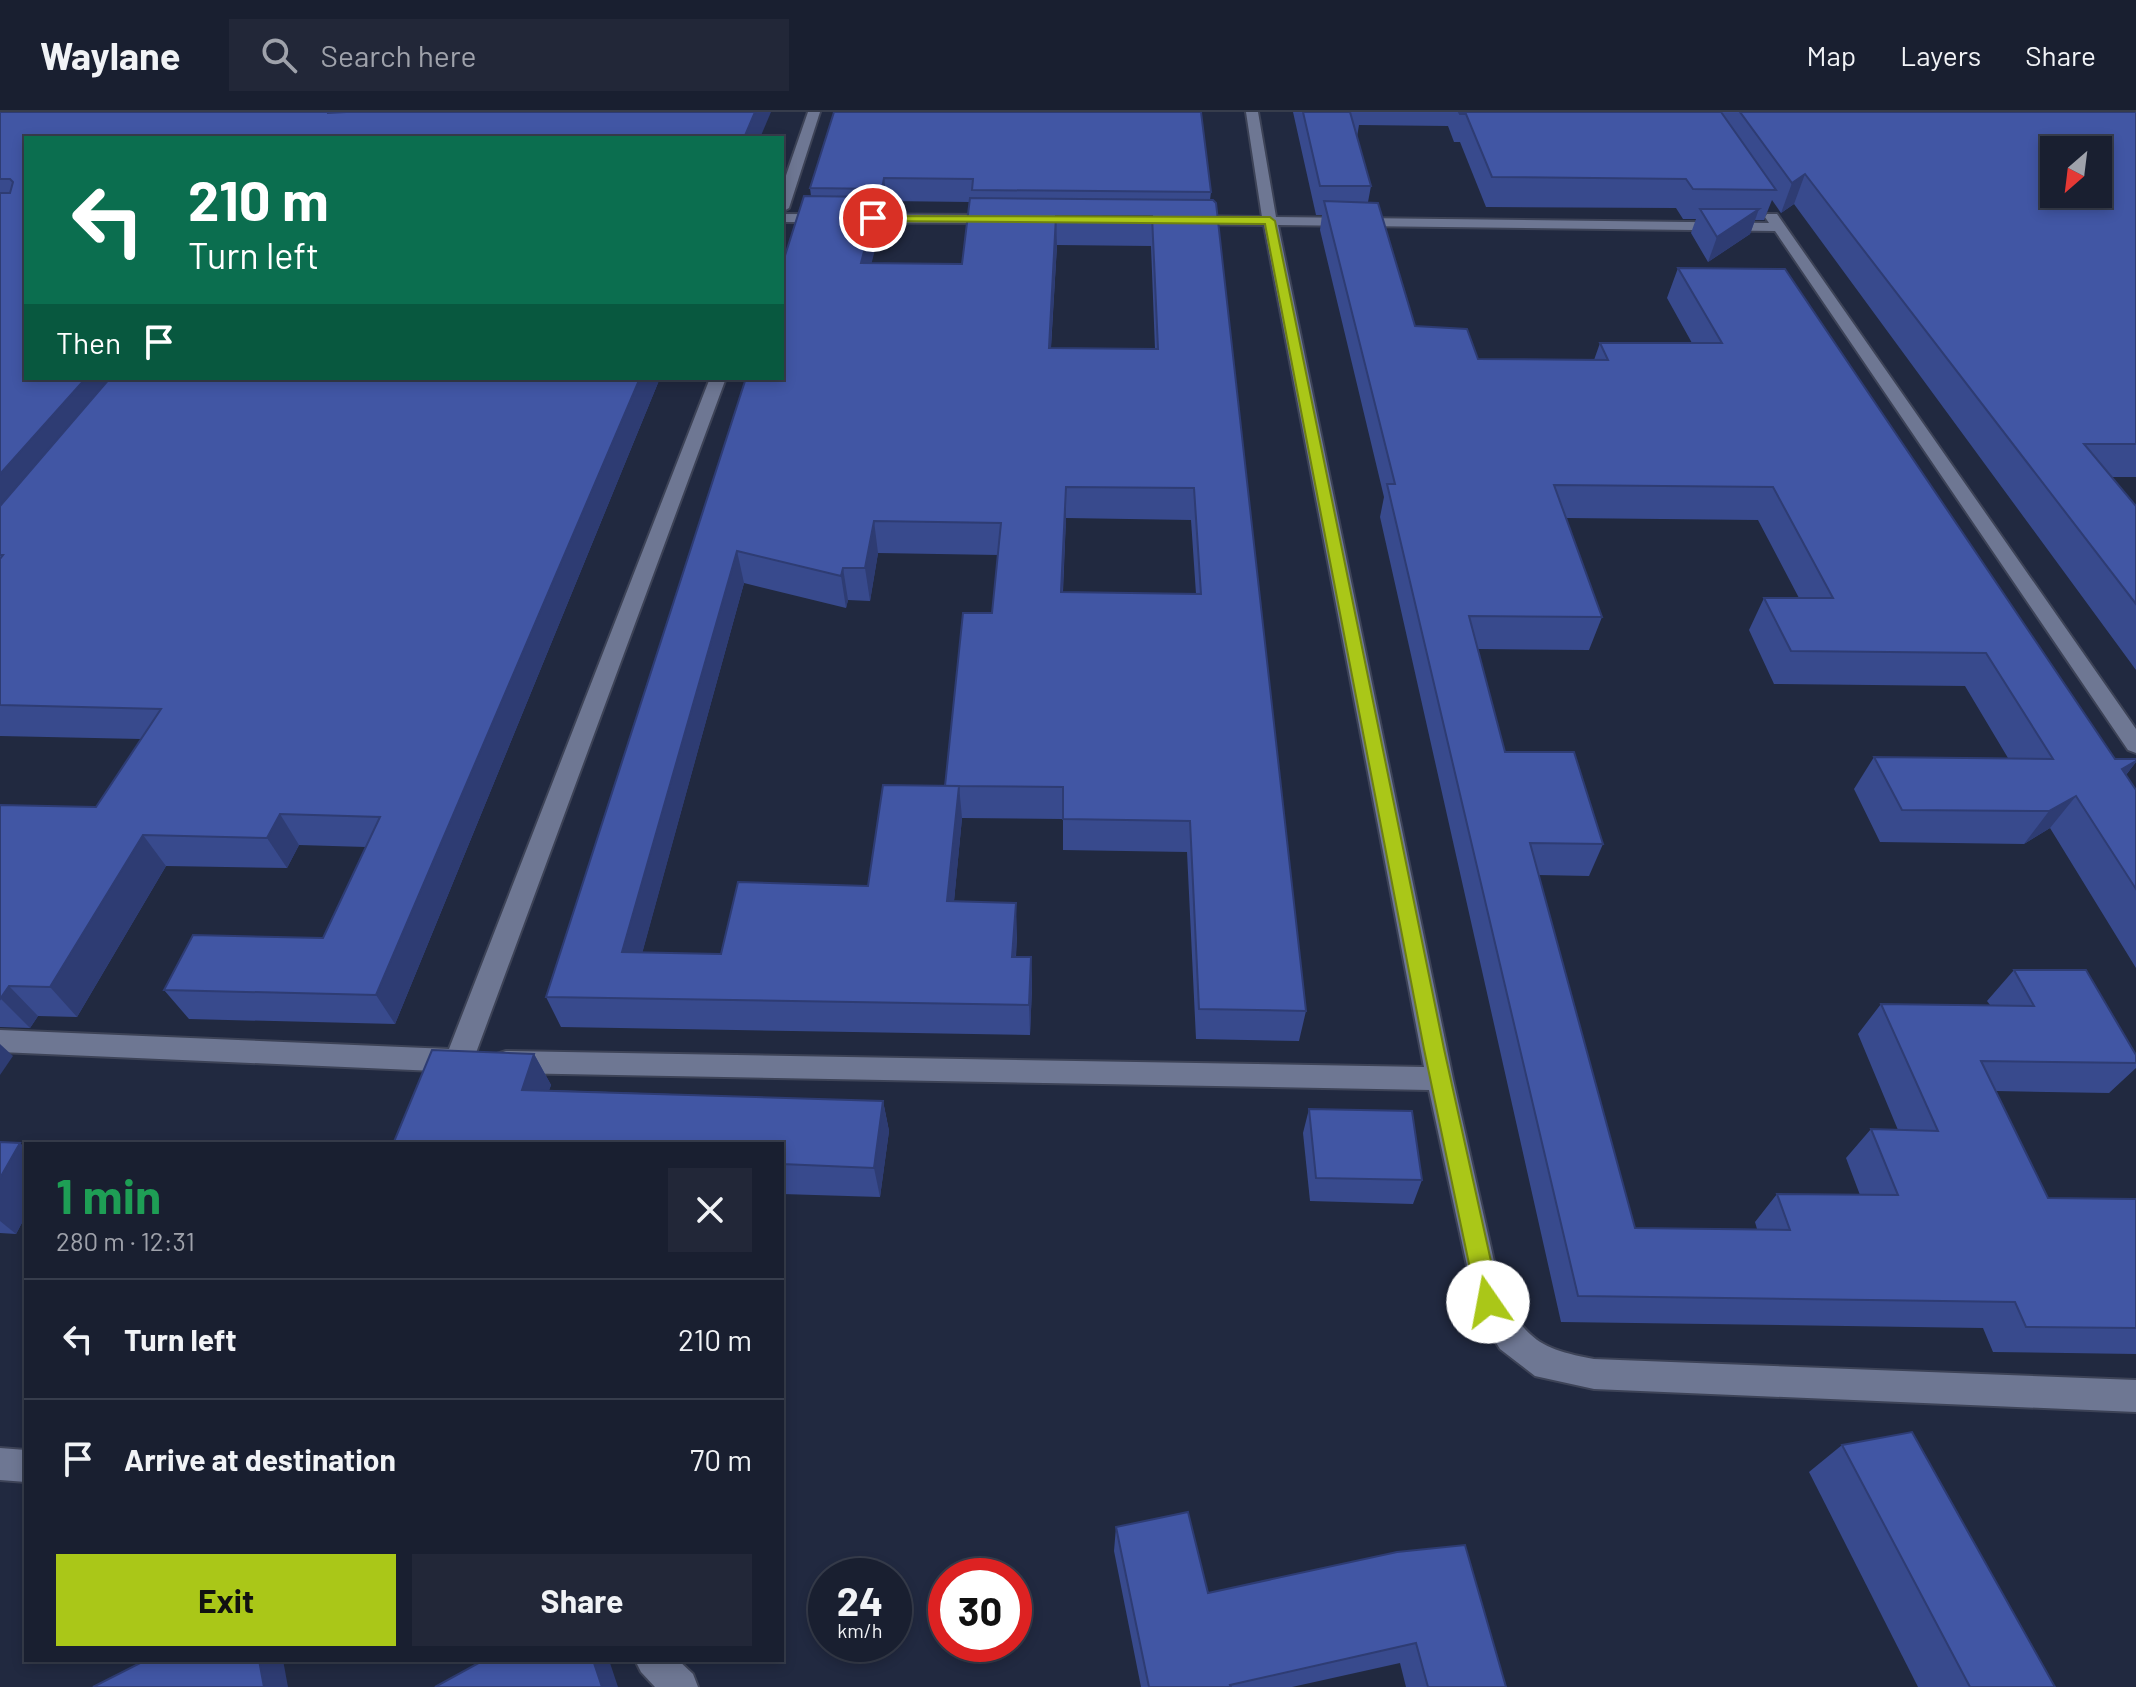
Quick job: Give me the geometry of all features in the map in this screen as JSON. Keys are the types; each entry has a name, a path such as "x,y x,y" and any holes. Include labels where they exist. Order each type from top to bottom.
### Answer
{"street":[{"path":"784,202 814,112"},
{"path":"1252,112 1270,221 1440,1079 1488,1302 1511,1339 1546,1365 1594,1374 2136,1396"},
{"path":"1762,202 2136,745"},
{"path":"784,218 1018,219"},
{"path":"1176,220 1779,227"},
{"path":"458,1061 717,380"},
{"path":"0,1041 458,1061 1440,1079"},
{"path":"0,1464 24,1466"},
{"path":"655,1662 680,1687"}],"building":[{"path":"0,112 755,112 745,136 24,136 24,380 84,380 0,474 0,193 10,193 13,182 0,179"},
{"path":"834,112 1201,112 1211,192 972,190 973,179 884,178 882,189 810,188"},
{"path":"1303,112 1350,112 1371,186 1320,186"},
{"path":"1459,112 1721,112 1776,190 1693,189 1686,179 1492,177 1466,114"},
{"path":"1740,112 2136,112 2136,444 2084,444 2136,506 2136,604 1805,174 1792,183"},
{"path":"804,196 878,197 861,263 962,264 970,198 1213,200 1216,203 1306,1011 1199,1009 1190,821 1063,819 1063,787 959,786 947,901 1016,903 1012,957 1031,957 1029,1005 546,997 745,380 784,380 784,259","holes":["1056,216 1152,216 1158,349 1049,348","1066,487 1194,488 1201,594 1061,592","874,521 1001,523 992,613 963,613 945,786 883,785 868,886 738,882 721,954 622,952 737,551 841,576 843,568 865,568"]},
{"path":"1324,201 1378,203 1415,326 1467,329 1478,359 1608,360 1600,343 1722,343 1678,268 1785,269 2115,759 2136,759 2122,769 2136,790 2136,889 2076,796 2049,811 1902,810 1874,757 2053,759 1986,653 1791,651 1764,598 1833,598 1773,487 1554,485 1602,617 1469,616 1505,752 1574,752 1603,844 1530,843 1635,1228 1790,1230 1777,1194 1898,1195 1871,1129 1938,1131 1881,1004 2034,1006 2014,970 2086,970 2136,1055 2136,1063 1981,1061 2048,1198 2136,1199 2136,1328 2026,1327 2015,1302 1578,1296 1387,484 1395,484"},
{"path":"1700,209 1759,209 1717,237"},
{"path":"108,380 639,380 376,995 164,990 193,935 323,938 380,817 280,814 267,838 143,835 50,987 9,986 0,999 0,805 96,807 161,709 0,705 0,559 3,555 0,555 0,506"},
{"path":"432,1050 534,1054 522,1090 883,1101 874,1168 784,1164 784,1142 394,1142"},
{"path":"1309,1109 1412,1111 1422,1180 1316,1178"},
{"path":"0,1142 20,1143 0,1178"},
{"path":"1912,1432 2055,1687 1970,1687 1842,1445"},
{"path":"1188,1512 1208,1593 1397,1552 1465,1545 1506,1687 1428,1687 1416,1643 1231,1687 1149,1687 1116,1527"},
{"path":"142,1662 259,1662 264,1687 93,1687"},
{"path":"480,1662 594,1662 602,1687 435,1687"}],"route":[{"path":"873,218 1270,221 1434,1049 1488,1302"}]}
